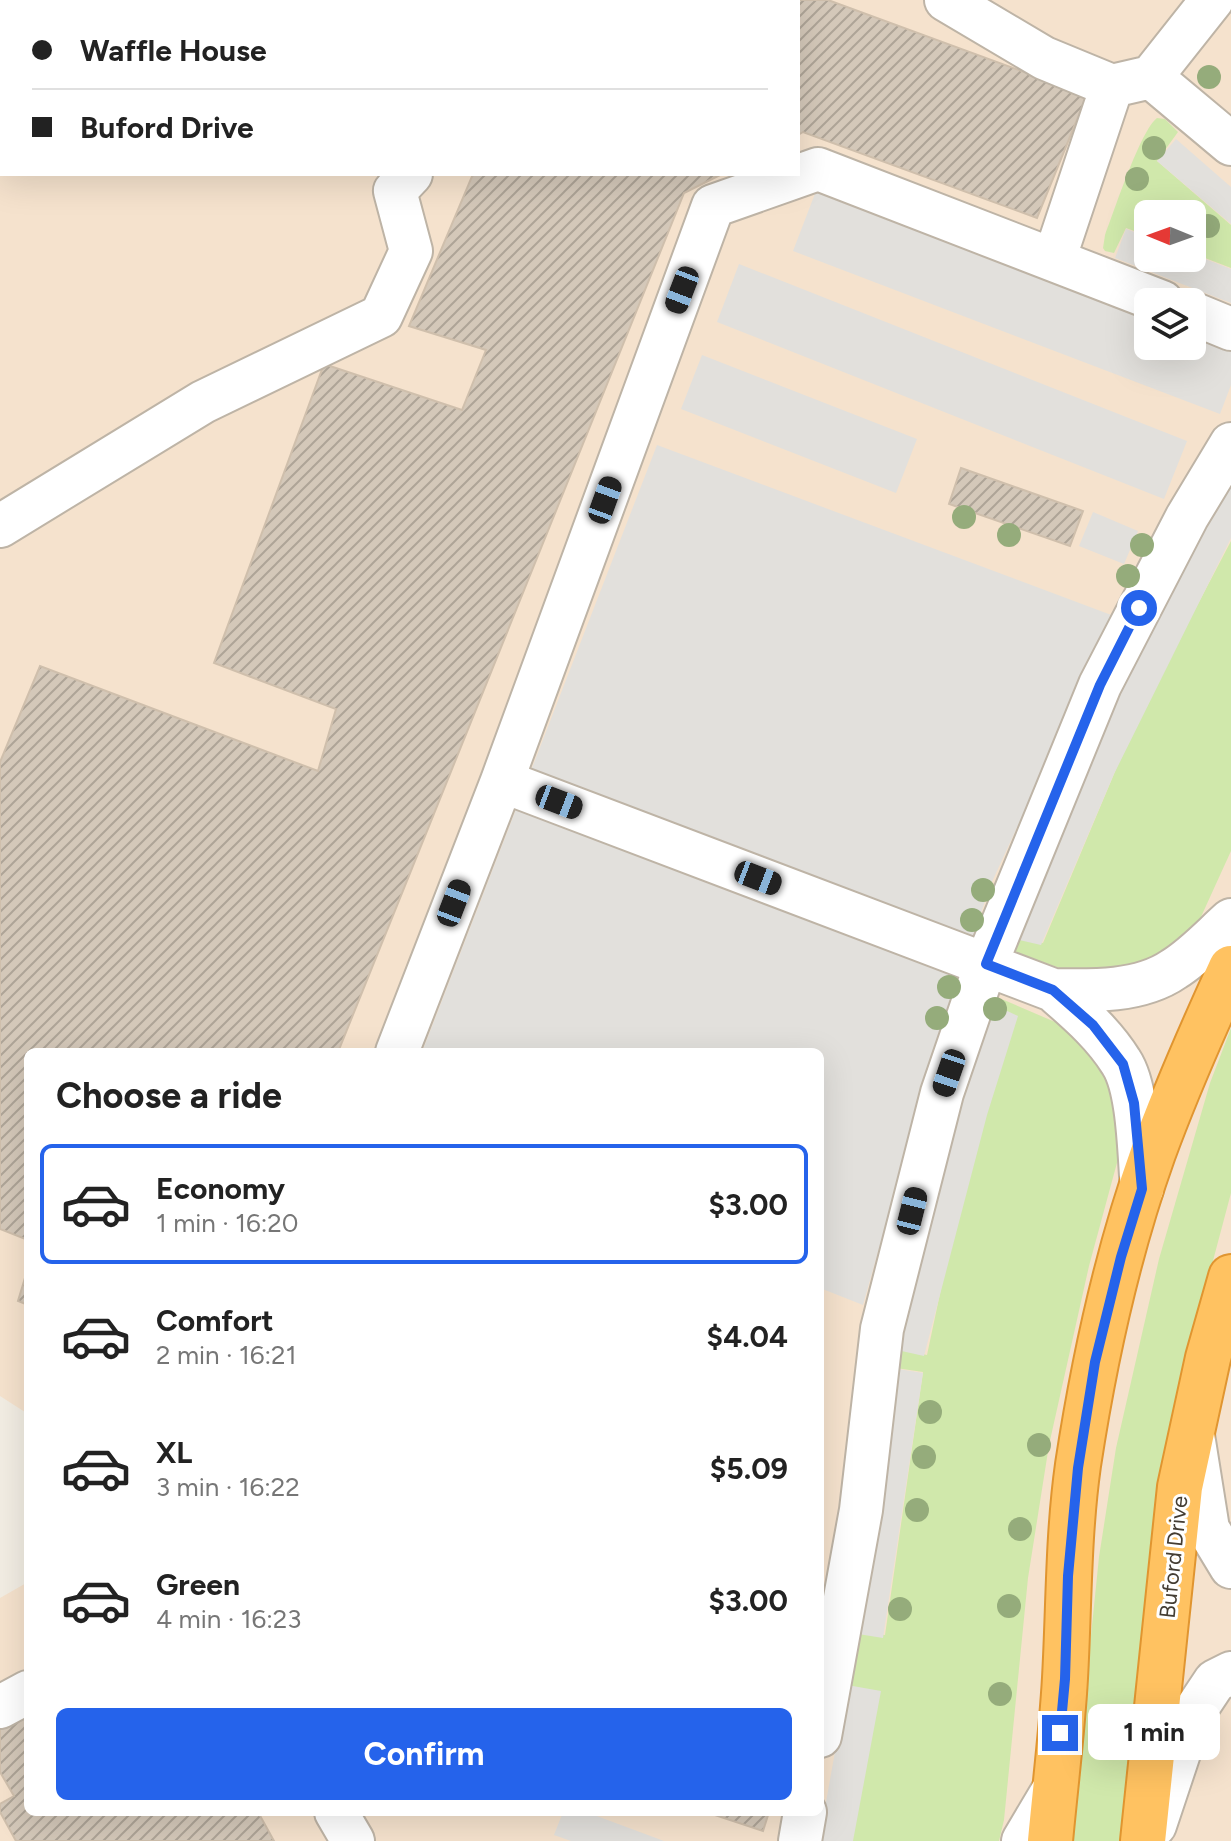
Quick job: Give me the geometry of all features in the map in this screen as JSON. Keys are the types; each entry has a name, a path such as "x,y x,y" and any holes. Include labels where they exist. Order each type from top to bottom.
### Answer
{"highway":[{"path":"1050,1841 1065,1679 1068,1576 1078,1468 1095,1362 1121,1257 1153,1153 1203,1028 1231,968"},
{"name":"Buford Drive","path":"1146,1841 1180,1487 1208,1358 1231,1277"}],"lane":[{"path":"946,0 1044,58 1132,82 1228,136"},
{"path":"1054,260 1132,82 1212,0"},
{"path":"800,175 818,169 1134,291"},
{"path":"399,1048 502,781 713,206 798,176"},
{"path":"0,526 203,402 381,316 411,251 399,180"},
{"path":"1206,319 1231,329"},
{"path":"824,1714 861,1510 882,1329 942,1093 986,964 1100,685 1187,517 1231,444"},
{"path":"502,781 1053,990 1091,991 1138,985 1173,971 1231,920"},
{"path":"1053,990 1093,1025 1123,1064 1134,1103 1142,1189"},
{"path":"1192,1432 1208,1529 1231,1567"},
{"path":"1146,1841 1191,1717 1215,1681 1231,1673"},
{"path":"0,1707 24,1694"},
{"path":"1023,1841 1055,1787"},
{"path":"338,1816 353,1841"},
{"path":"800,1841 804,1816"}],"shaded area":[{"path":"800,0 1231,0 1231,1841 0,1841 0,1598 24,1584 24,1816 824,1816 824,1048 24,1048 24,1411 0,1396 0,176 800,176"},
{"path":"1176,139 1231,187 1231,224 1206,200 1157,161"},
{"path":"816,191 1134,312 1134,360 1206,360 1206,339 1231,349 1231,385 1220,414 793,251"},
{"path":"1126,229 1134,232 1134,265 1115,258"},
{"path":"1206,259 1231,269 1231,303 1206,293 1206,288 1192,288 1151,272 1206,272"},
{"path":"739,264 1187,441 1164,499 717,322"},
{"path":"702,355 917,439 896,493 681,409"},
{"path":"657,445 1114,616 991,884 940,1032 863,1305 824,1290 824,1048 424,1048"},
{"path":"1231,478 1231,538 1114,774 1041,945 1010,938 1086,761 1194,538"},
{"path":"1093,512 1138,531 1124,564 1079,546"},
{"path":"992,1004 1018,1016 987,1115 924,1356 897,1350 957,1103"},
{"path":"892,1368 923,1373 883,1638 852,1633"},
{"path":"847,1685 881,1691 853,1841 819,1841"},
{"path":"561,1816 597,1816 664,1841 571,1841 554,1835"}],"green space":[{"path":"1157,118 1165,119 1178,132 1157,161 1202,200 1134,200 1134,231 1126,228 1114,253 1105,251 1105,235 1135,155"},
{"path":"1206,203 1231,225 1231,268 1206,258"},
{"path":"1231,541 1231,851 1195,930 1138,968 1069,971 1015,953 1012,949 1015,937 1043,943 1135,724"},
{"path":"993,999 1004,1000 1076,1031 1114,1082 1121,1148 1089,1266 1049,1445 1028,1578 1004,1820 999,1841 851,1841 851,1639 856,1632 885,1635 923,1372 896,1368 896,1352 903,1350 927,1355"},
{"path":"1231,1028 1231,1193 1193,1336 1147,1595 1123,1841 1070,1841 1099,1557 1116,1448 1159,1259 1210,1083"}],"building":[{"path":"800,0 828,0 1087,95 1037,218 803,132 800,134"},
{"path":"472,176 718,176 684,193 340,1048 24,1048 24,1238 0,1229 0,762 40,666 318,771 336,709 214,663 324,364 462,410 486,350 409,326"},
{"path":"961,468 1083,511 1070,546 949,504"},
{"path":"24,1281 24,1303 18,1301"},
{"path":"24,1713 24,1816 260,1816 274,1841 16,1841 0,1812 0,1804 14,1796 0,1772 0,1726"},
{"path":"718,1816 768,1816 763,1831"}],"route":[{"path":"1060,1733 1068,1576 1078,1468 1095,1362 1121,1257 1142,1189 1134,1103 1123,1064 1093,1025 1053,990 986,964 1100,685 1139,608"}]}
